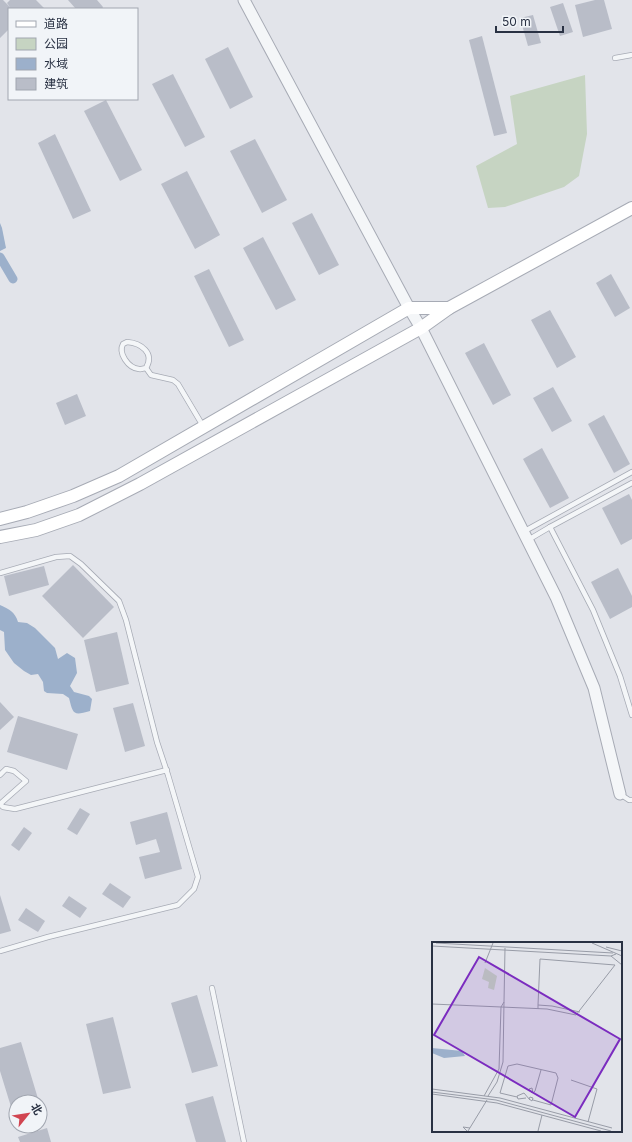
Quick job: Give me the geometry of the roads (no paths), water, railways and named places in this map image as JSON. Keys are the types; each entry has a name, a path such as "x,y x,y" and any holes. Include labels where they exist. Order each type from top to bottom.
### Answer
{"main road":[{"path":"0,537 36,530 79,515 140,484 422,328 449,308 632,208"},
{"path":"0,518 40,508 73,496 119,476 409,308 449,308"}],"street":[{"path":"244,0 409,308 422,328 556,597 594,688 620,794"}],"lane":[{"path":"616,58 632,55"},
{"path":"127,342 135,343 144,348 148,354 149,363 146,368 140,370 133,367 126,361 122,354 121,348 123,344 127,342"},
{"path":"146,368 151,375 173,380 178,384 204,427"},
{"path":"525,536 632,472"},
{"path":"525,536 550,527 632,483"},
{"path":"550,527 593,610 620,676 632,715"},
{"path":"0,573 56,557 70,556 81,564 119,601 126,620 157,742 167,770 198,877 194,889 178,905 48,937 0,951"},
{"path":"0,775 6,769 14,771 26,781 0,804 3,807 15,809 167,770"},
{"path":"620,794 629,800 632,800"},
{"path":"212,988 244,1142"}],"water":[{"path":"0,223 6,248 0,251"},
{"path":"0,605 11,611 18,622 27,623 35,628 55,648 58,659 67,653 75,658 77,673 70,686 74,692 89,696 92,699 90,711 80,713 75,712 69,698 63,694 47,693 44,691 43,682 38,674 31,675 14,663 5,650 4,632 0,630"}],"waterway":[{"path":"0,257 13,279"}]}
